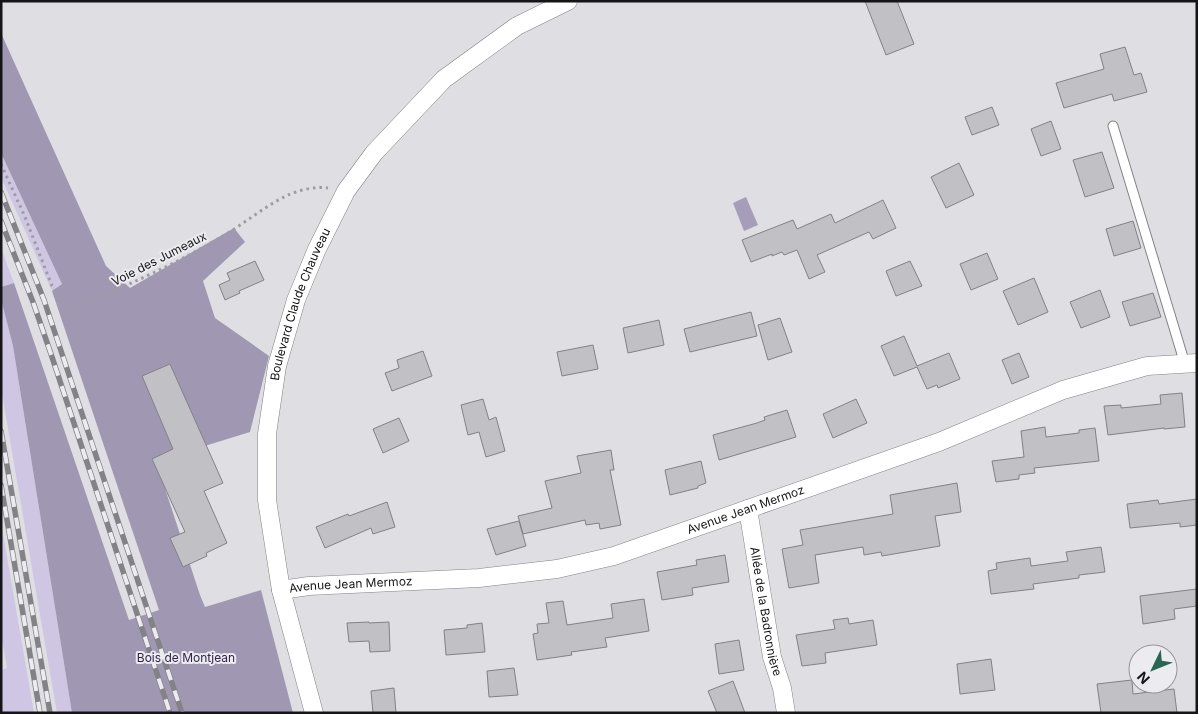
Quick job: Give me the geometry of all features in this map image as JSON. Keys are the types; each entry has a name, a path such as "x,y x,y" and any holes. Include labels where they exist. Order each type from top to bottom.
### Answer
{"street":[{"name":"Boulevard Claude Chauveau","path":"314,713 280,590 267,500 266,434 277,366 296,300 317,249 346,191 374,153 444,79 517,26 568,1"},
{"name":"Avenue Jean Mermoz","path":"280,590 309,586 479,578 557,569 614,556 940,442 1063,390 1147,366 1191,364"},
{"name":"Allée de la Badronnière","path":"748,509 772,657 782,688 786,713"}],"lane":[{"path":"1112,126 1191,364"}],"path":[{"name":"Voie des Jumeaux","path":"1,164 25,217 52,286 69,310 136,282 224,236 263,209 288,195 320,186 346,191"}],"shaded area":[{"path":"1,153 62,284 52,291 1,177"},
{"path":"746,197 758,225 744,231 733,203"},
{"path":"1,248 14,283 1,287"},
{"path":"1,299 13,346 72,713 57,713 1,388"},
{"path":"1,522 34,713 1,713 1,670 7,668 1,633"}],"green space":[{"name":"Bois de Montjean","path":"1,33 106,266 130,288 234,228 245,242 203,281 215,318 269,356 250,432 156,461 205,607 261,590 293,713 72,713 13,346 1,299 1,287 14,283 129,620 159,610 52,291 62,284 1,153"}],"building":[{"path":"865,1 897,1 914,44 886,55"},
{"path":"1125,47 1134,75 1141,73 1147,92 1114,101 1112,94 1064,108 1056,83 1104,69 1100,54"},
{"path":"992,107 999,125 972,135 965,117"},
{"path":"1051,121 1061,149 1041,156 1031,129"},
{"path":"1102,152 1114,188 1085,197 1073,160"},
{"path":"959,163 974,195 946,208 931,177"},
{"path":"883,200 896,228 873,239 869,232 817,255 825,272 809,279 797,250 784,255 782,252 772,256 772,254 751,262 742,240 793,220 797,229 831,214 835,223"},
{"path":"1133,221 1141,248 1114,256 1106,229"},
{"path":"987,253 998,279 971,290 960,264"},
{"path":"255,261 264,280 239,291 240,293 225,300 219,285 230,280 227,273"},
{"path":"910,261 922,286 896,296 886,271"},
{"path":"1034,278 1048,312 1018,325 1003,291"},
{"path":"1100,290 1110,317 1081,328 1070,302"},
{"path":"1153,293 1161,317 1130,326 1122,302"},
{"path":"751,312 757,336 690,352 684,329"},
{"path":"780,318 792,352 768,360 758,325"},
{"path":"659,320 664,345 628,353 623,328"},
{"path":"904,336 917,366 949,353 960,379 938,388 937,385 927,389 917,367 894,376 881,346"},
{"path":"593,345 598,369 562,376 557,352"},
{"path":"423,351 432,376 392,391 385,373 399,368 397,360"},
{"path":"1019,353 1029,377 1012,384 1002,360"},
{"path":"170,364 223,483 204,491 227,543 206,553 207,556 183,567 170,538 185,532 152,459 173,449 142,376"},
{"path":"1182,393 1185,427 1108,435 1104,406 1121,405 1121,408 1161,404 1160,395"},
{"path":"483,399 489,420 496,417 505,451 486,457 479,432 468,435 461,405"},
{"path":"856,399 867,423 833,438 823,414"},
{"path":"787,410 796,437 719,460 713,435 757,423 765,420 764,417"},
{"path":"399,418 409,441 383,453 373,429"},
{"path":"1045,427 1046,437 1079,433 1079,430 1095,428 1099,461 1034,468 1035,473 1019,475 1019,479 996,482 992,461 1024,457 1021,431"},
{"path":"611,450 614,470 610,470 621,525 600,529 599,523 586,525 585,520 523,534 518,516 552,508 545,481 581,473 577,456"},
{"path":"701,461 706,483 698,486 698,488 670,495 665,470"},
{"path":"957,483 961,512 935,516 940,546 882,556 881,552 864,555 863,547 815,555 819,583 789,588 782,549 803,545 800,530 893,514 890,495"},
{"path":"1197,499 1197,525 1180,527 1180,523 1130,528 1127,504 1158,500 1159,504"},
{"path":"387,502 395,527 373,534 371,528 325,548 316,527 348,514 349,516"},
{"path":"519,521 526,546 496,555 487,529"},
{"path":"1101,547 1105,572 1079,575 1079,578 1033,584 1034,589 991,594 988,571 997,569 996,563 1030,558 1031,566 1068,561 1066,552"},
{"path":"725,555 729,582 692,588 693,595 662,600 657,572 697,565 696,560"},
{"path":"1197,589 1197,606 1174,609 1175,619 1143,624 1140,596"},
{"path":"644,599 649,631 605,638 607,647 571,652 572,655 537,660 533,634 538,633 537,624 549,623 546,603 563,601 567,625 613,618 611,604"},
{"path":"848,618 849,624 873,620 877,645 825,653 826,663 802,666 796,635 835,629 833,620"},
{"path":"389,622 390,651 370,652 369,641 349,642 347,623"},
{"path":"482,623 485,652 446,655 444,630 467,628 467,625"},
{"path":"739,640 744,670 719,674 715,644"},
{"path":"991,659 995,690 960,694 957,664"},
{"path":"514,668 518,695 489,697 487,671"},
{"path":"1128,680 1128,694 1175,694 1177,713 1101,713 1097,684"},
{"path":"733,681 745,713 717,713 708,691"},
{"path":"394,688 396,713 373,713 371,691"}],"railway":[{"path":"1,192 44,300 182,713"},
{"path":"1,221 51,354 170,713"},
{"path":"1,431 50,713"},
{"path":"1,485 40,713"}]}
